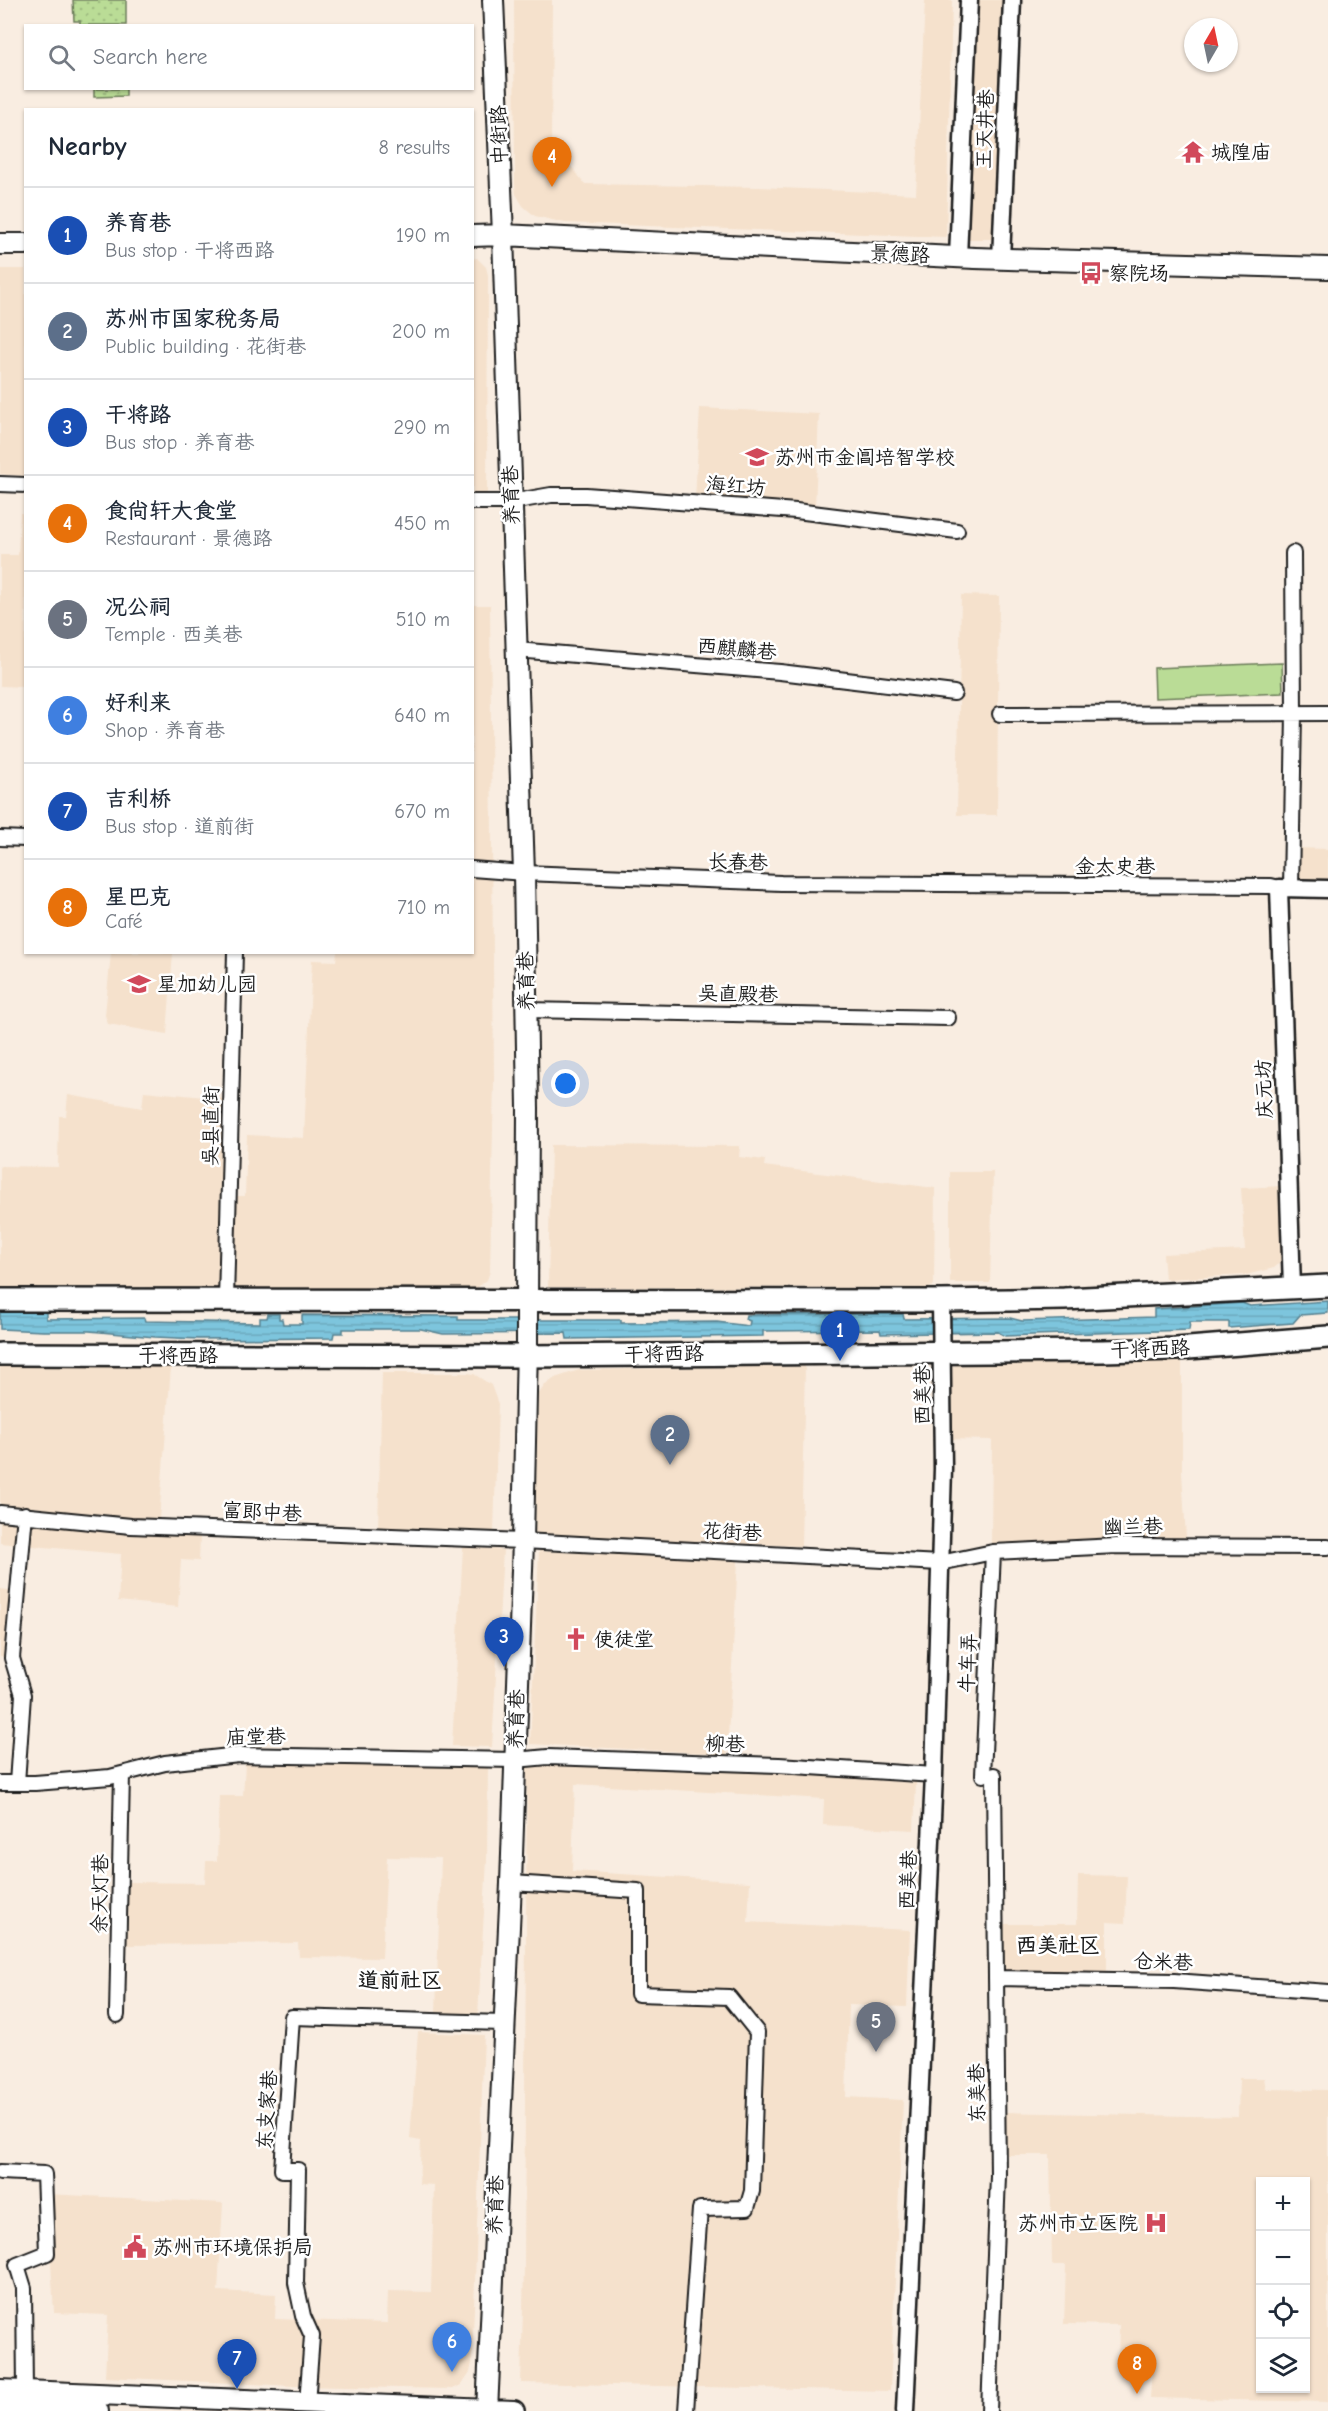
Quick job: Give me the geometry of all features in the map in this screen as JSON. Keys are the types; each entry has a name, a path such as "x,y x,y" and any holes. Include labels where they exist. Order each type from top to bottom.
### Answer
{"main road":[{"name":"中街路","path":"493,0 503,235"},
{"name":"景德路","path":"474,236 503,235 1001,259 1328,268"},
{"name":"养育巷","path":"487,2411 511,1883 523,1541 527,1307 524,873 503,235"},
{"path":"0,244 24,244"},
{"path":"1292,1288 1328,1274"},
{"path":"0,1300 225,1300 527,1307 941,1307 1328,1286"},
{"name":"干将西路","path":"0,1354 942,1344 1144,1350 1328,1338"},
{"path":"1305,1340 1328,1346"},
{"path":"0,2390 514,2411"},
{"path":"0,2405 98,2411"}],"street":[{"name":"王天井巷","path":"958,257 969,0"},
{"name":"王天井巷","path":"1001,259 1012,0"},
{"path":"0,484 24,485"},
{"name":"海红坊","path":"474,502 511,502 551,495 586,495 796,511 957,531"},
{"path":"1293,554 1294,713 1285,888 1328,890"},
{"name":"西麒麟巷","path":"516,650 780,672 954,693"},
{"path":"1000,714 1328,713"},
{"path":"0,838 24,839"},
{"name":"长春巷","path":"474,868 524,873 781,883 951,885"},
{"name":"金太史巷","path":"951,885 1272,886 1285,888"},
{"name":"庆元坊","path":"1285,888 1292,1288"},
{"name":"吴县直街","path":"225,1300 234,954"},
{"name":"吴直殿巷","path":"526,1010 948,1018"},
{"name":"西美巷","path":"905,2411 940,1563 943,1468 941,1307"},
{"name":"富郎中巷","path":"0,1513 131,1526 523,1541"},
{"path":"17,1783 23,1695 12,1658 25,1514"},
{"name":"花街巷","path":"523,1541 940,1563"},
{"name":"幽兰巷","path":"940,1563 993,1552 1118,1546 1328,1547"},
{"name":"牛车弄","path":"988,1775 993,1552"},
{"name":"庙堂巷","path":"0,1783 110,1777 165,1763 239,1755 515,1760"},
{"name":"柳巷","path":"515,1760 548,1757 779,1765 933,1775"},
{"name":"余天灯巷","path":"117,2014 122,1774"},
{"name":"东美巷","path":"988,1775 996,1978 998,2176 989,2411"},
{"path":"511,1883 638,1891 638,1994 729,1997 757,2032 752,2191 747,2208 700,2209 687,2411"},
{"name":"仓米巷","path":"996,1978 1174,1981 1328,1992"},
{"name":"东支家巷","path":"307,2404 312,2336 303,2316 296,2283 298,2170 282,2170 292,2017 503,2024"},
{"path":"0,2172 44,2174 46,2253 17,2265 24,2288 25,2392"}],"shaded area":[{"path":"514,0 552,0 551,150 559,151 585,184 758,187 916,194 925,0 952,0 946,237 565,223 535,216 523,206 516,194 515,184"},
{"path":"977,0 1003,0 996,239 967,239"},
{"path":"477,258 486,267 488,275 487,495 474,495 474,259"},
{"path":"0,269 24,269 24,476 0,474"},
{"name":"苏州市金阊培智学校","path":"700,408 819,414 815,507 695,500"},
{"path":"20,513 24,514 24,687 0,686 0,555 18,555"},
{"path":"961,595 999,596 997,815 957,815"},
{"path":"474,605 490,605 494,1080 490,1271 487,1280 474,1290 230,1290 234,1196 245,1196 247,1135 304,1138 312,960 336,961 337,954 474,954"},
{"path":"1296,848 1328,849 1328,881 1295,880"},
{"name":"星加幼儿园","path":"111,954 173,954 167,1034 108,1024 105,1015"},
{"path":"144,1091 224,1099 219,1290 144,1287 0,1287 0,1166 58,1167 59,1116 66,1116 68,1095 142,1108"},
{"path":"551,1145 740,1146 739,1157 765,1160 764,1166 935,1188 934,1285 929,1288 548,1287"},
{"path":"950,1172 993,1172 990,1283 950,1283"},
{"path":"1282,1186 1284,1254 1282,1261 1274,1268 1246,1275 1165,1279 1163,1254 1245,1250 1241,1188"},
{"path":"1182,1360 1182,1472 1186,1538 1133,1537 991,1546 992,1440 947,1439 951,1367 960,1364"},
{"path":"0,1365 171,1367 158,1532 200,1534 199,1561 181,1560 178,1607 118,1601 121,1554 0,1543"},
{"path":"805,1366 801,1546 535,1535 538,1395 544,1386 555,1378 579,1370"},
{"path":"382,1373 467,1373 474,1374 491,1385 498,1404 494,1532 378,1527"},
{"path":"463,1547 503,1550 492,1747 452,1746"},
{"path":"539,1551 738,1560 727,1754 530,1744"},
{"path":"0,1589 25,1592 19,1658 0,1657"},
{"path":"527,1762 720,1768 916,1783 914,1830 823,1825 824,1799 575,1784 572,1871 750,1882 748,1922 910,1930 907,2007 849,2005 846,2097 903,2100 890,2391 521,2383 524,2268"},
{"path":"245,1764 488,1765 487,1860 478,2015 436,2013 441,1858 387,1857 382,1958 299,1957 298,1943 127,1945 128,1882 205,1883 206,1861 217,1861 219,1796 243,1796"},
{"path":"1078,1875 1127,1876 1125,1923 1107,1922 1107,1973 993,1971 993,1924 1077,1924"},
{"path":"418,2032 484,2035 472,2363 470,2372 461,2385 453,2389 294,2386 105,2377 108,2315 54,2313 47,2194 223,2203 218,2291 276,2294 275,2319 387,2323 388,2291 431,2292 434,2185 419,2184 421,2141 410,2139"},
{"name":"苏州市立医院","path":"1239,2078 1264,2078 1266,2089 1328,2090 1328,2402 1150,2398 1152,2368 1118,2367 1119,2325 1064,2324 1066,2265 1052,2265 1050,2155 1003,2155 1003,2112 1238,2117"}],"green space":[{"path":"73,0 126,0 126,24 80,24 80,21 74,21"},
{"path":"94,90 126,90 126,96 94,97"},
{"path":"1282,663 1283,693 1155,698 1154,668"}],"water":[{"path":"1328,1301 1328,1313 1300,1315 1293,1323 1229,1328 1229,1322 1190,1322 1189,1330 1005,1336 998,1332 881,1334 880,1330 763,1331 763,1336 567,1339 566,1333 443,1334 421,1329 343,1329 343,1333 334,1333 333,1338 198,1339 89,1331 0,1329 0,1312 46,1312 46,1319 144,1318 145,1321 260,1323 260,1318 267,1318 268,1314 279,1314 279,1319 282,1319 283,1324 302,1324 302,1315 458,1316 458,1320 621,1320 621,1323 717,1322 749,1326 750,1321 745,1319 746,1315 903,1314 904,1319 1010,1318 1022,1321 1154,1317 1154,1309 1242,1303 1250,1306"}],"place":[{"name":"城隍庙","path":"1193,152"},
{"name":"食尚轩大食堂","path":"552,187"},
{"name":"察院场","path":"1091,273"},
{"name":"苏州市金阊培智学校","path":"757,457"},
{"name":"星加幼儿园","path":"139,984"},
{"name":"养育巷","path":"840,1361"},
{"name":"苏州市国家税务局","path":"670,1465"},
{"name":"使徒堂","path":"576,1639"},
{"name":"干将路","path":"504,1667"},
{"name":"况公祠","path":"876,2052"},
{"name":"苏州市立医院","path":"1156,2223"},
{"name":"苏州市环境保护局","path":"135,2247"},
{"name":"好利来","path":"452,2372"},
{"name":"吉利桥","path":"237,2389"},
{"name":"星巴克","path":"1137,2394"}],"district":[{"name":"西美社区","path":"1058,1945"},
{"name":"道前社区","path":"400,1980"}]}
